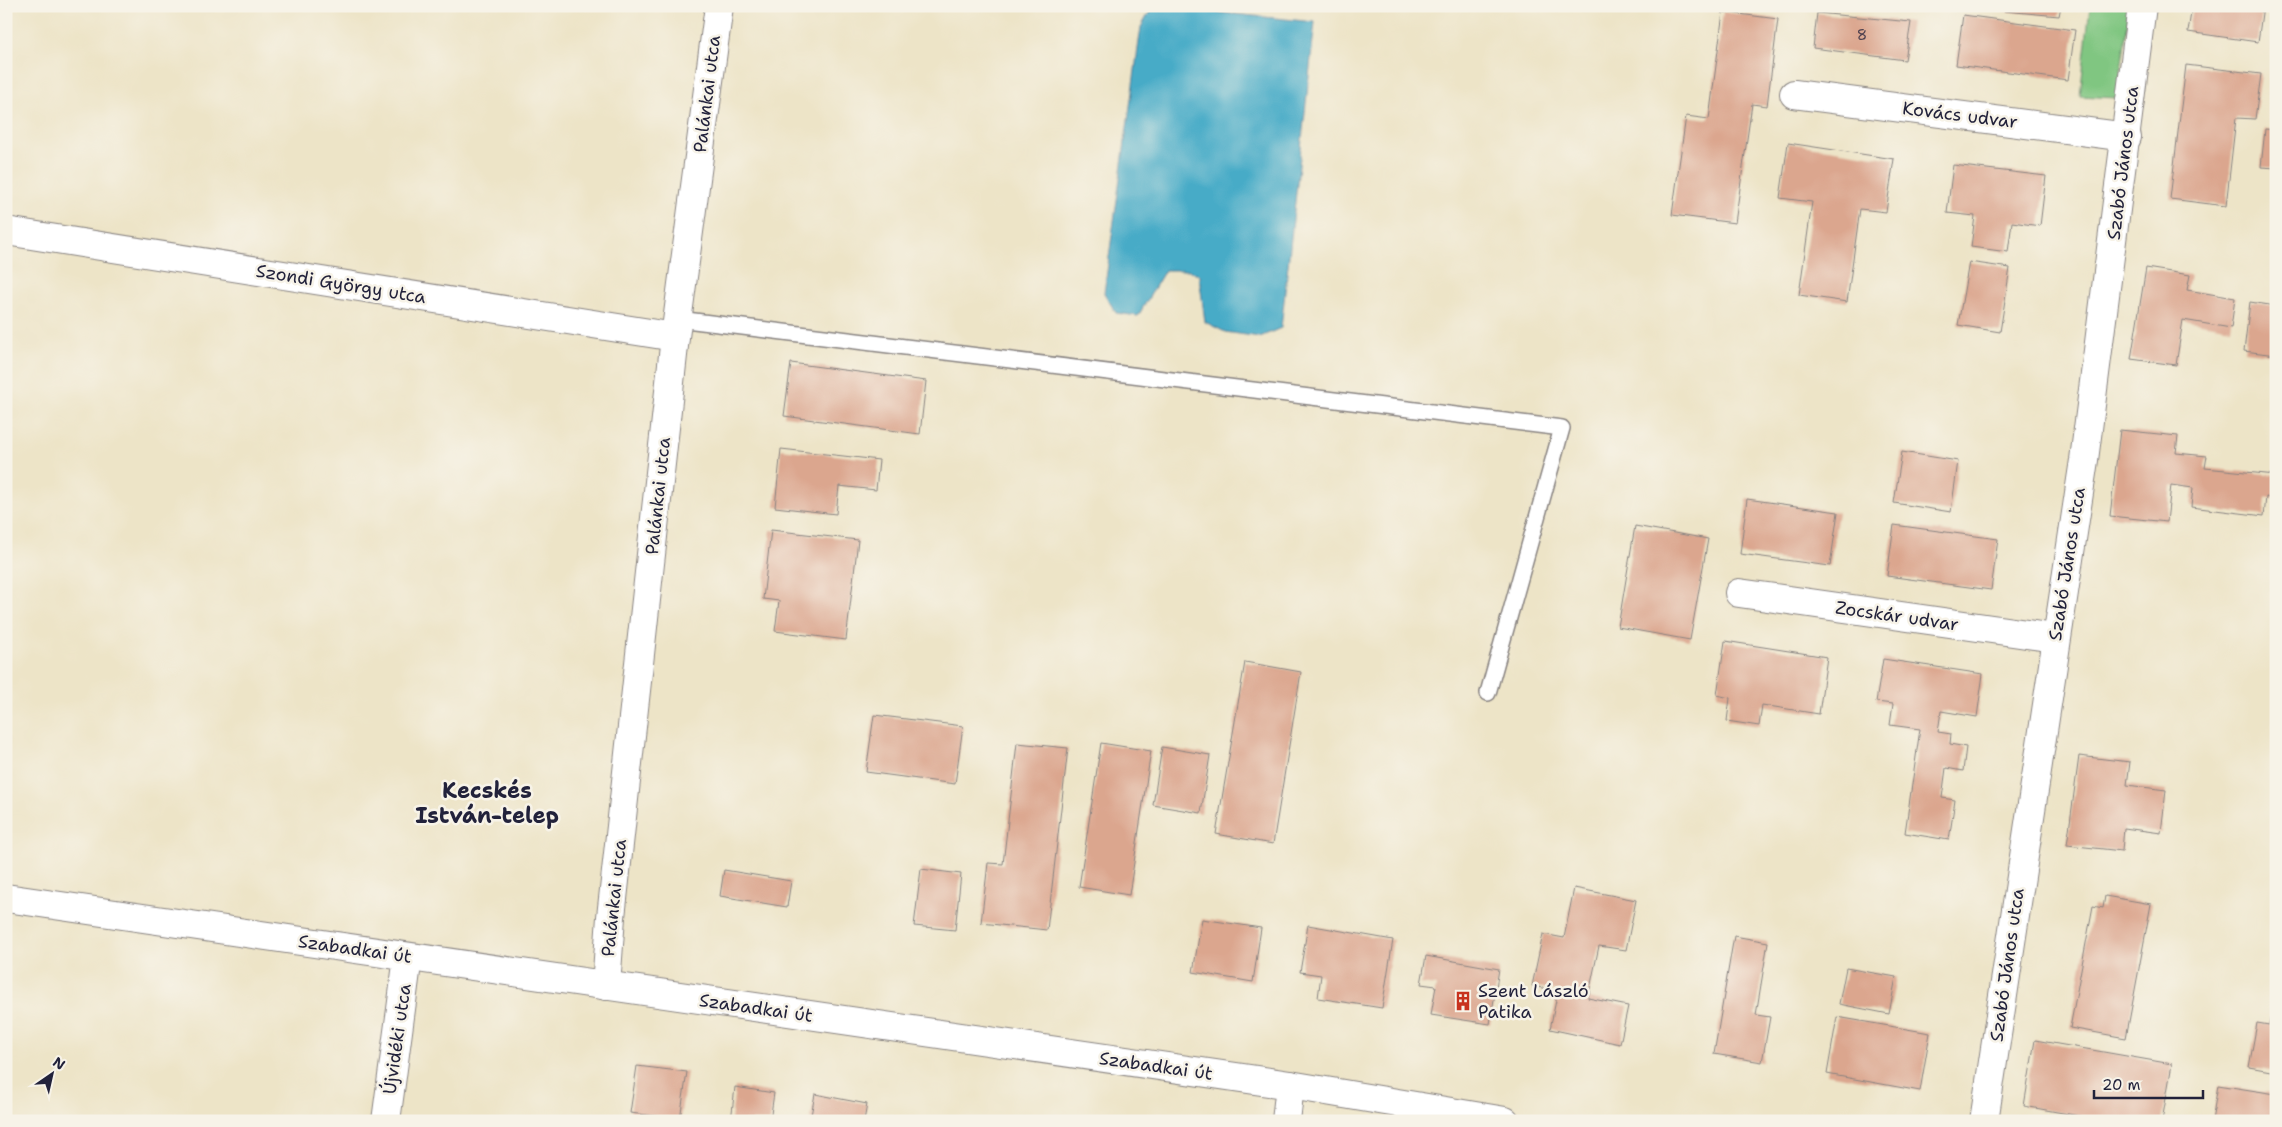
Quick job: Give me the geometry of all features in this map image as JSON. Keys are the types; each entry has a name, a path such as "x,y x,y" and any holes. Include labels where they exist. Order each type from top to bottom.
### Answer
{"street":[{"name":"Palánkai utca","path":"606,986 677,328 719,6"},
{"name":"Szabó János utca","path":"1984,1121 2084,460 2127,137 2142,6"},
{"name":"Kovács udvar","path":"1794,94 2127,137"},
{"name":"Szondi György utca","path":"6,231 677,328"},
{"name":"Zocskár udvar","path":"1739,593 2056,638"},
{"name":"Szabadkai út","path":"6,898 1290,1085 1504,1121"},
{"name":"Újvidéki utca","path":"386,1121 408,957"},
{"path":"1286,1121 1290,1085"}],"lane":[{"path":"677,328 1562,428 1488,693"}],"green space":[{"path":"2090,6 2130,6 2117,98 2080,96"}],"water":[{"path":"1153,6 1315,22 1281,328 1260,337 1225,332 1205,322 1199,275 1188,270 1165,270 1138,316 1116,313 1104,293 1141,27"}],"building":[{"path":"2004,6 2061,6 2059,16 2004,11"},
{"path":"2192,6 2263,6 2258,42 2188,32"},
{"path":"1723,12 1778,19 1767,106 1752,104 1735,223 1672,215 1686,116 1709,119"},
{"path":"1817,13 1911,22 1905,60 1813,48"},
{"path":"1963,15 2075,30 2068,80 1956,65"},
{"path":"2186,65 2261,74 2255,119 2236,118 2226,206 2170,199"},
{"path":"2265,129 2276,130 2276,168 2261,167"},
{"path":"1788,143 1894,159 1886,212 1860,209 1847,302 1799,295 1812,202 1780,198"},
{"path":"1953,165 2046,176 2040,226 2012,222 2008,252 1971,247 1975,216 1947,213"},
{"path":"1969,262 2010,268 2000,332 1958,325"},
{"path":"2146,268 2190,275 2187,290 2235,298 2231,328 2183,320 2176,365 2131,359"},
{"path":"2250,302 2276,306 2276,355 2244,351"},
{"path":"791,363 926,381 920,434 784,416"},
{"path":"2120,430 2178,436 2176,453 2207,456 2205,468 2276,475 2276,499 2266,497 2264,516 2191,507 2193,488 2171,485 2167,522 2110,516"},
{"path":"781,449 879,460 876,490 839,486 836,514 775,507"},
{"path":"1902,452 1958,461 1951,512 1894,503"},
{"path":"1747,499 1838,512 1830,566 1740,554"},
{"path":"1894,525 1998,539 1991,590 1887,576"},
{"path":"1635,526 1708,539 1690,640 1618,627"},
{"path":"771,530 858,540 846,640 775,631 779,601 763,599"},
{"path":"1725,641 1827,657 1819,714 1762,705 1759,726 1727,721 1730,698 1717,695"},
{"path":"1883,659 1983,674 1977,717 1941,711 1938,732 1951,734 1950,744 1966,747 1963,771 1946,768 1942,798 1955,800 1949,840 1905,833 1920,729 1890,725 1893,704 1876,702"},
{"path":"1245,662 1301,672 1273,844 1216,834"},
{"path":"874,715 963,726 955,784 866,772"},
{"path":"1017,743 1068,748 1047,930 981,923 988,863 1003,864"},
{"path":"1101,743 1151,751 1129,895 1079,887"},
{"path":"1162,747 1210,755 1201,813 1153,805"},
{"path":"2079,756 2130,762 2127,785 2166,790 2161,833 2124,828 2122,851 2067,845"},
{"path":"921,869 961,874 955,930 914,926"},
{"path":"724,870 791,881 787,907 720,896"},
{"path":"1574,888 1636,900 1626,950 1599,946 1588,998 1628,1006 1620,1044 1550,1029 1558,991 1532,986 1543,934 1564,938"},
{"path":"2105,896 2151,904 2126,1038 2070,1028 2093,906 2103,908"},
{"path":"1202,919 1261,928 1253,982 1193,972"},
{"path":"1308,925 1393,940 1382,1008 1318,998 1321,975 1300,972"},
{"path":"1734,936 1768,942 1756,1015 1770,1017 1762,1062 1714,1054"},
{"name":"Szent László Patika","path":"1426,956 1499,969 1490,1024 1431,1015 1436,986 1421,984"},
{"path":"1846,968 1896,977 1889,1014 1839,1004"},
{"path":"2272,1011 2276,1012 2276,1072 2249,1067 2257,1023 2269,1025"},
{"path":"1837,1017 1930,1033 1920,1091 1827,1074"},
{"path":"2035,1040 2172,1064 2162,1121 2107,1121 2024,1106"},
{"path":"637,1066 687,1072 680,1119 630,1113"},
{"path":"2218,1085 2276,1094 2276,1121 2212,1121"},
{"path":"735,1087 774,1093 770,1121 731,1121"},
{"path":"815,1094 867,1104 864,1121 810,1121"}],"place":[{"name":"Szent László Patika","path":"1463,1001"}],"district":[{"name":"Kecskés István-telep","path":"487,802"}]}
